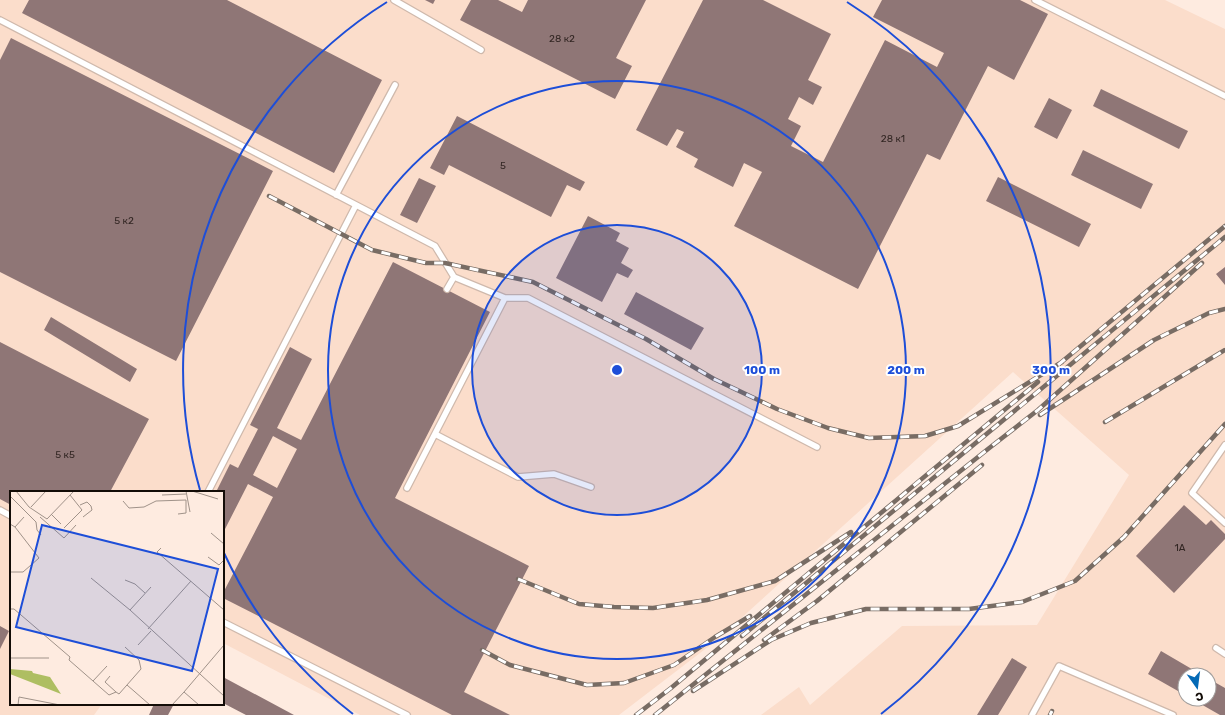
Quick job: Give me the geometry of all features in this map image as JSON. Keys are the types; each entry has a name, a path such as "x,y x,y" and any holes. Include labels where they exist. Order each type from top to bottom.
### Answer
{"lane":[{"path":"394,0 481,50"},
{"path":"1035,0 1225,96"},
{"path":"0,20 435,246 454,277 505,298 528,298 817,447"},
{"path":"336,194 395,85"},
{"path":"209,491 356,205"},
{"path":"447,290 454,277"},
{"path":"407,488 505,298"},
{"path":"435,434 518,477 554,474 591,488"},
{"path":"1225,445 1192,493 1225,523"},
{"path":"0,510 10,515"},
{"path":"224,623 407,715"},
{"path":"1216,648 1225,654"},
{"path":"1032,715 1060,666 1173,715"}],"shaded area":[{"path":"0,0 1165,0 1225,29 1225,715 761,715 799,687 810,705 902,626 1037,625 1129,475 1013,372 717,640 619,715 360,715 224,644 224,491 10,491 10,705 101,705 94,715 0,715"}],"building":[{"path":"29,0 227,0 382,80 334,173 22,13"},
{"path":"425,0 435,0 433,4"},
{"path":"471,0 498,0 522,12 528,0 646,0 616,58 632,66 615,99 460,20"},
{"path":"703,0 763,0 831,34 808,80 822,87 813,105 799,97 788,119 801,126 791,146 823,162 885,40 937,67 944,53 873,17 882,0 1020,0 1048,14 1014,80 988,66 940,160 927,154 858,289 734,226 762,172 744,163 733,187 694,167 698,159 676,147 684,132 677,129 667,146 636,130"},
{"path":"11,38 273,171 176,361 0,272 0,60"},
{"path":"1101,89 1188,131 1179,149 1093,106"},
{"path":"1049,98 1072,110 1057,139 1034,127"},
{"path":"457,116 585,182 580,191 567,185 551,217 449,165 444,175 430,168"},
{"path":"1083,150 1153,184 1141,209 1071,175"},
{"path":"998,177 1091,224 1079,247 986,201"},
{"path":"419,178 436,186 417,223 400,215"},
{"path":"588,216 620,233 616,241 629,248 621,263 633,270 628,278 617,273 602,302 556,278"},
{"path":"393,262 490,312 395,498 529,566 464,692 510,715 452,715 224,599 224,591 273,497 248,484 224,531 224,491 216,491 230,464 238,468 258,429 250,425 290,347 312,359 277,428 301,440","holes":["273,436 297,449 277,488 253,475"]},
{"path":"1225,267 1225,285 1216,274"},
{"path":"636,292 704,328 691,350 624,314"},
{"path":"51,317 137,369 130,382 44,330"},
{"path":"0,342 149,419 111,491 10,491 10,504 0,499"},
{"path":"1184,505 1206,525 1211,520 1225,534 1225,539 1174,593 1136,556"},
{"path":"0,626 9,631 0,649"},
{"path":"1161,651 1188,667 1177,667 1177,690 1148,674"},
{"path":"1012,658 1027,667 998,715 977,715"},
{"path":"224,678 294,715 246,715 224,704"},
{"path":"1217,684 1225,688 1225,715 1220,715 1206,707 1217,707"},
{"path":"154,705 173,705 168,715 149,715"}],"railway":[{"path":"269,196 372,250 426,263 445,263 533,282 646,339 714,379 777,409 828,428 869,438 925,436 958,426 1062,362"},
{"path":"1058,365 1225,226"},
{"path":"742,636 1225,237"},
{"path":"655,715 1038,410 1202,263"},
{"path":"1040,415 1154,340 1209,313 1225,309"},
{"path":"1105,422 1225,350"},
{"path":"636,715 671,688 1038,382"},
{"path":"693,691 771,640 811,623 866,609 969,609 1022,602 1075,581 1124,537 1225,424"},
{"path":"764,640 817,601 982,465"},
{"path":"518,579 579,604 653,608 707,600 775,581 851,532"},
{"path":"482,650 510,665 587,685 624,683 674,665 715,637 750,616"},
{"path":"1050,715 1052,711"}]}
